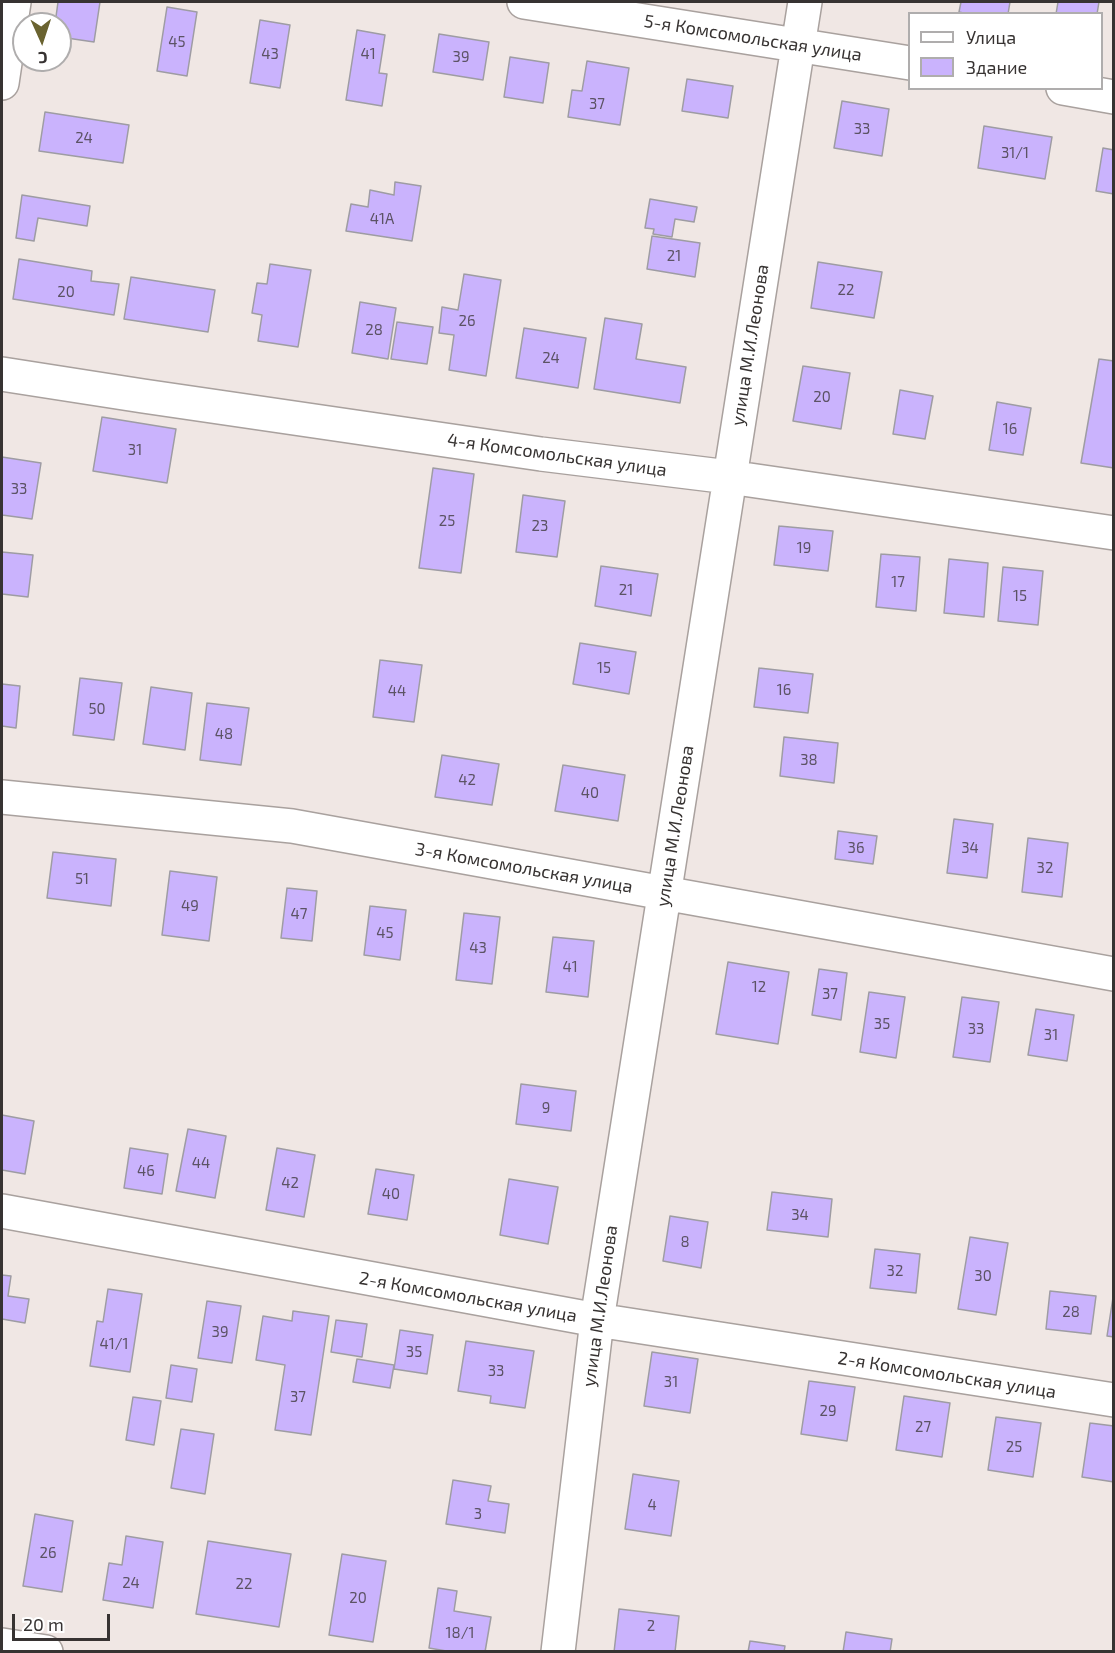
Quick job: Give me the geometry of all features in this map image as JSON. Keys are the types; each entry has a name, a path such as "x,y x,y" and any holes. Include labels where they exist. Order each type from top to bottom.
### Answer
{"street":[{"path":"2,83 14,2"},
{"name":"5-я Комсомольская улица","path":"524,2 908,63"},
{"name":"улица М.И.Леонова","path":"558,1652 597,1320 805,2"},
{"path":"1074,90 1113,97"},
{"name":"4-я Комсомольская улица","path":"2,374 541,454 729,477 1113,533"},
{"name":"3-я Комсомольская улица","path":"2,797 292,826 1113,974"},
{"name":"2-я Комсомольская улица","path":"2,1211 597,1320 1113,1400"},
{"path":"2,1645 46,1652"}],"building":[{"path":"58,2 100,2 94,42 72,39 72,12 57,12"},
{"path":"961,2 1010,2 1008,12 959,12"},
{"path":"1058,2 1099,2 1097,12 1056,12"},
{"path":"167,7 197,12 187,76 157,71"},
{"path":"260,20 290,25 280,88 250,83"},
{"path":"357,30 385,35 379,73 387,74 382,106 346,100"},
{"path":"439,34 489,42 483,80 433,72"},
{"path":"510,57 549,63 543,103 504,97"},
{"path":"587,61 629,68 620,125 568,117 572,90 582,91"},
{"path":"687,79 733,86 728,118 682,111"},
{"path":"842,101 889,109 882,156 834,148"},
{"path":"45,112 129,125 123,163 39,151"},
{"path":"984,126 1052,137 1045,179 978,168"},
{"path":"1103,148 1114,150 1114,194 1096,191"},
{"path":"395,182 421,186 412,241 346,231 351,204 368,207 370,190 394,195"},
{"path":"22,195 90,206 87,226 38,218 34,241 16,238"},
{"path":"650,199 697,207 694,222 675,219 672,237 653,234 654,229 645,228"},
{"path":"652,236 700,243 695,277 647,269"},
{"path":"19,259 92,271 91,281 119,284 114,315 13,299"},
{"path":"818,262 882,272 874,318 811,308"},
{"path":"270,264 311,270 298,347 258,341 262,315 252,313 257,283 267,284"},
{"path":"464,274 501,280 486,376 449,370 454,335 439,333 442,307 458,310"},
{"path":"131,277 215,290 208,332 124,319"},
{"path":"360,302 396,308 388,359 352,353"},
{"path":"605,318 642,324 636,359 686,367 680,403 594,389"},
{"path":"397,322 433,327 427,364 391,359"},
{"path":"524,328 586,338 578,388 516,378"},
{"path":"1099,359 1114,361 1114,468 1081,463"},
{"path":"803,366 850,373 841,429 793,421"},
{"path":"900,390 933,396 925,439 893,434"},
{"path":"997,402 1031,408 1023,455 989,450"},
{"path":"102,417 176,429 167,483 93,471"},
{"path":"2,457 41,463 32,519 2,515"},
{"path":"433,468 474,474 461,573 419,568"},
{"path":"523,495 565,501 557,557 516,552"},
{"path":"779,526 833,531 828,571 774,565"},
{"path":"2,552 33,555 28,597 2,594"},
{"path":"881,554 920,557 916,611 876,607"},
{"path":"949,559 988,563 984,617 944,613"},
{"path":"601,566 658,574 651,616 595,606"},
{"path":"1003,567 1043,571 1038,625 998,621"},
{"path":"580,643 636,652 629,694 573,684"},
{"path":"380,660 422,665 414,722 373,717"},
{"path":"759,668 813,674 808,713 754,707"},
{"path":"80,678 122,683 114,740 73,735"},
{"path":"2,684 20,686 16,728 2,726"},
{"path":"151,687 192,693 185,750 143,744"},
{"path":"207,703 249,708 241,765 200,760"},
{"path":"784,737 838,743 834,783 780,776"},
{"path":"442,755 499,764 492,805 435,797"},
{"path":"563,765 625,775 618,821 555,811"},
{"path":"954,819 993,824 987,878 947,873"},
{"path":"838,831 877,836 873,864 835,859"},
{"path":"1028,838 1068,843 1062,897 1022,892"},
{"path":"53,852 116,859 111,906 47,898"},
{"path":"170,871 217,877 209,941 162,935"},
{"path":"287,888 317,891 312,941 281,938"},
{"path":"370,906 406,910 400,960 364,955"},
{"path":"464,913 500,917 492,984 456,980"},
{"path":"553,937 594,941 588,997 546,992"},
{"path":"728,962 789,972 778,1044 716,1034"},
{"path":"819,969 847,973 841,1020 812,1015"},
{"path":"869,992 905,997 896,1058 860,1052"},
{"path":"962,997 999,1002 990,1062 953,1057"},
{"path":"1036,1009 1074,1015 1067,1061 1028,1055"},
{"path":"521,1084 576,1091 571,1131 516,1124"},
{"path":"2,1115 34,1121 25,1174 2,1170"},
{"path":"188,1129 226,1136 215,1198 176,1191"},
{"path":"130,1148 168,1154 162,1194 124,1188"},
{"path":"277,1148 315,1155 304,1217 266,1210"},
{"path":"376,1169 414,1175 407,1220 368,1214"},
{"path":"509,1179 558,1187 548,1244 500,1235"},
{"path":"772,1192 832,1199 828,1237 767,1230"},
{"path":"670,1216 708,1222 701,1268 663,1261"},
{"path":"970,1237 1008,1243 996,1315 958,1309"},
{"path":"875,1249 920,1254 916,1293 870,1288"},
{"path":"2,1275 11,1276 8,1296 29,1299 25,1323 2,1319"},
{"path":"108,1289 142,1294 130,1372 90,1366 97,1321 103,1322"},
{"path":"1050,1291 1096,1296 1091,1334 1046,1329"},
{"path":"1114,1291 1114,1337 1107,1336"},
{"path":"207,1301 241,1306 232,1363 198,1358"},
{"path":"293,1311 329,1316 311,1435 275,1430 285,1365 256,1360 263,1316 292,1321"},
{"path":"336,1320 367,1324 362,1357 331,1352"},
{"path":"400,1330 433,1335 427,1374 394,1369"},
{"path":"466,1341 534,1351 525,1408 490,1403 491,1396 458,1391"},
{"path":"652,1352 698,1359 690,1413 644,1406"},
{"path":"357,1359 394,1365 390,1388 353,1382"},
{"path":"171,1365 197,1369 192,1402 166,1398"},
{"path":"809,1381 855,1387 847,1441 801,1434"},
{"path":"904,1396 950,1403 942,1457 896,1450"},
{"path":"133,1397 161,1401 154,1445 126,1440"},
{"path":"996,1417 1041,1423 1033,1477 988,1470"},
{"path":"1090,1423 1114,1426 1114,1482 1082,1477"},
{"path":"181,1429 214,1434 205,1494 171,1488"},
{"path":"633,1474 679,1481 671,1536 625,1529"},
{"path":"453,1480 491,1486 488,1501 509,1504 505,1533 446,1524"},
{"path":"35,1514 73,1521 62,1592 23,1586"},
{"path":"126,1536 163,1542 153,1608 103,1600 109,1563 122,1565"},
{"path":"208,1541 291,1554 279,1627 196,1614"},
{"path":"342,1554 386,1561 373,1642 329,1635"},
{"path":"438,1588 457,1591 454,1611 491,1617 485,1652 452,1652 429,1648"},
{"path":"619,1609 679,1616 675,1652 614,1652"},
{"path":"846,1632 892,1639 890,1652 843,1652"},
{"path":"750,1641 785,1646 784,1652 748,1652"}]}
